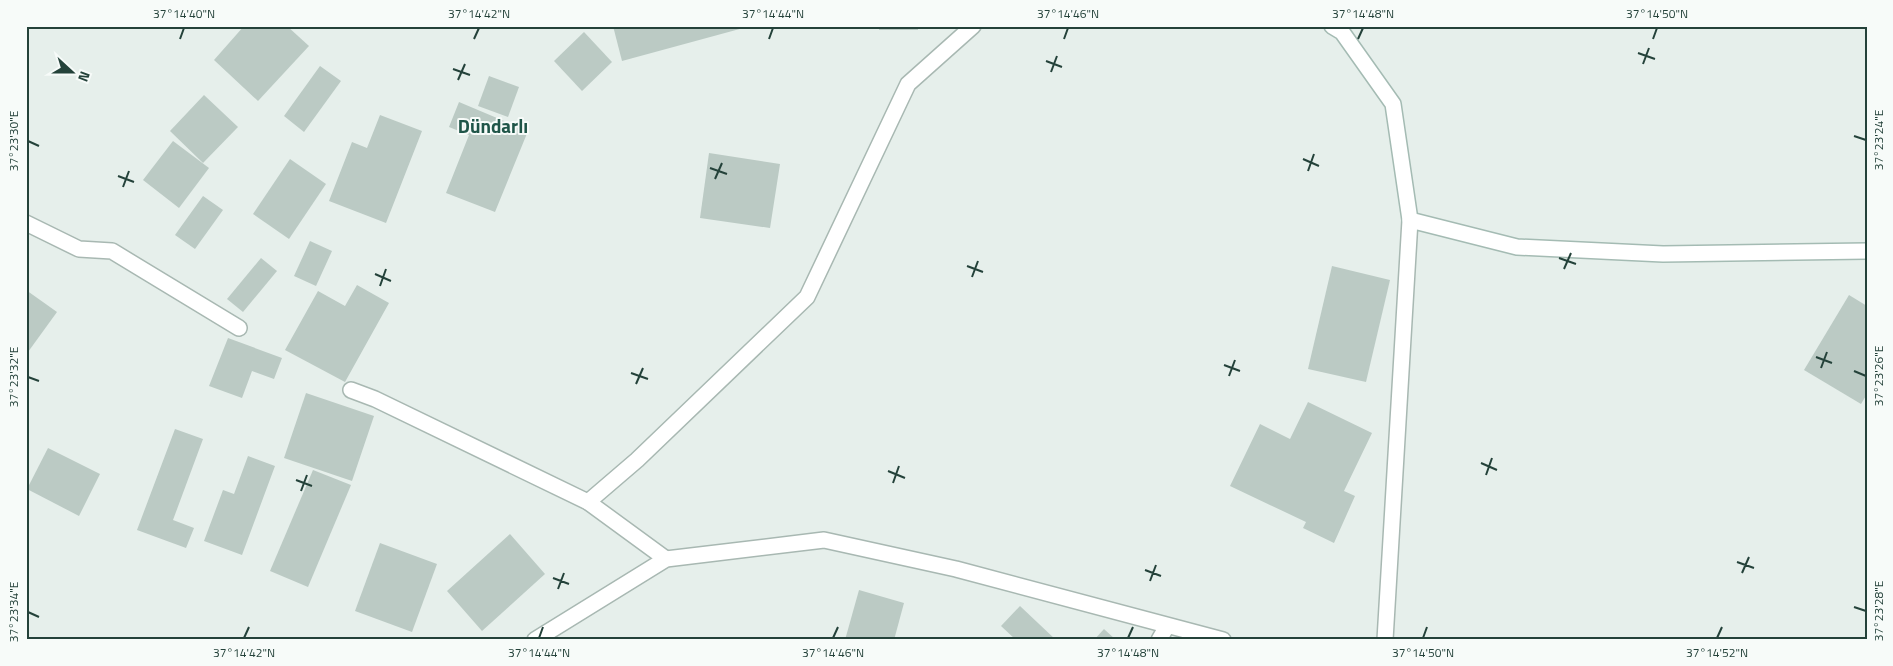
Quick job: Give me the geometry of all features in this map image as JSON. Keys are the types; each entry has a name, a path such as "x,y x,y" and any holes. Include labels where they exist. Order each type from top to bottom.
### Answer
{"street":[{"path":"588,502 637,460 807,297 908,84 973,26"},
{"path":"1332,26 1342,32 1393,104 1410,220 1385,640"},
{"path":"1410,220 1517,247 1663,254 1867,251"},
{"path":"26,223 79,249 112,251 239,328"},
{"path":"351,390 375,399 588,502 666,559"},
{"path":"535,640 666,559 824,540 956,569 1222,640"},
{"path":"1159,640 1167,626"}],"building":[{"path":"244,26 287,26 309,46 258,101 214,60"},
{"path":"613,26 747,26 747,27 622,61"},
{"path":"879,26 918,26 918,30 879,30"},
{"path":"584,32 612,62 582,91 554,61"},
{"path":"320,66 341,81 304,132 284,116"},
{"path":"489,76 519,87 508,117 478,106"},
{"path":"204,95 238,127 203,163 170,131"},
{"path":"459,102 528,131 495,212 446,193 469,135 449,127"},
{"path":"380,115 422,131 386,223 329,201 352,142 367,148"},
{"path":"173,141 209,168 179,208 143,180"},
{"path":"709,153 780,164 770,228 700,218"},
{"path":"290,159 326,184 289,239 253,214"},
{"path":"203,196 223,210 195,249 175,235"},
{"path":"310,241 332,251 316,286 294,276"},
{"path":"261,258 277,271 243,312 227,299"},
{"path":"1332,266 1390,280 1366,382 1308,369"},
{"path":"357,285 389,303 345,382 285,350 318,291 345,306"},
{"path":"26,290 57,312 28,352 26,351"},
{"path":"1849,295 1867,306 1867,394 1861,404 1804,370"},
{"path":"228,338 282,358 274,379 252,371 242,398 209,386"},
{"path":"306,393 374,416 352,481 284,458"},
{"path":"1308,402 1372,433 1344,491 1355,496 1334,543 1303,528 1306,522 1230,486 1260,424 1290,439"},
{"path":"175,429 203,439 173,520 194,528 186,548 137,530"},
{"path":"48,448 100,474 79,516 27,489"},
{"path":"248,456 275,466 242,555 204,541 223,490 234,494"},
{"path":"313,470 351,485 308,587 270,571"},
{"path":"510,534 545,574 482,631 447,591"},
{"path":"380,543 437,564 412,632 355,611"},
{"path":"859,590 904,603 894,640 845,640"},
{"path":"1020,606 1056,640 1016,640 1001,626"},
{"path":"1104,629 1116,640 1094,640"}],"district":[{"name":"Dündarlı","path":"493,126"}]}
